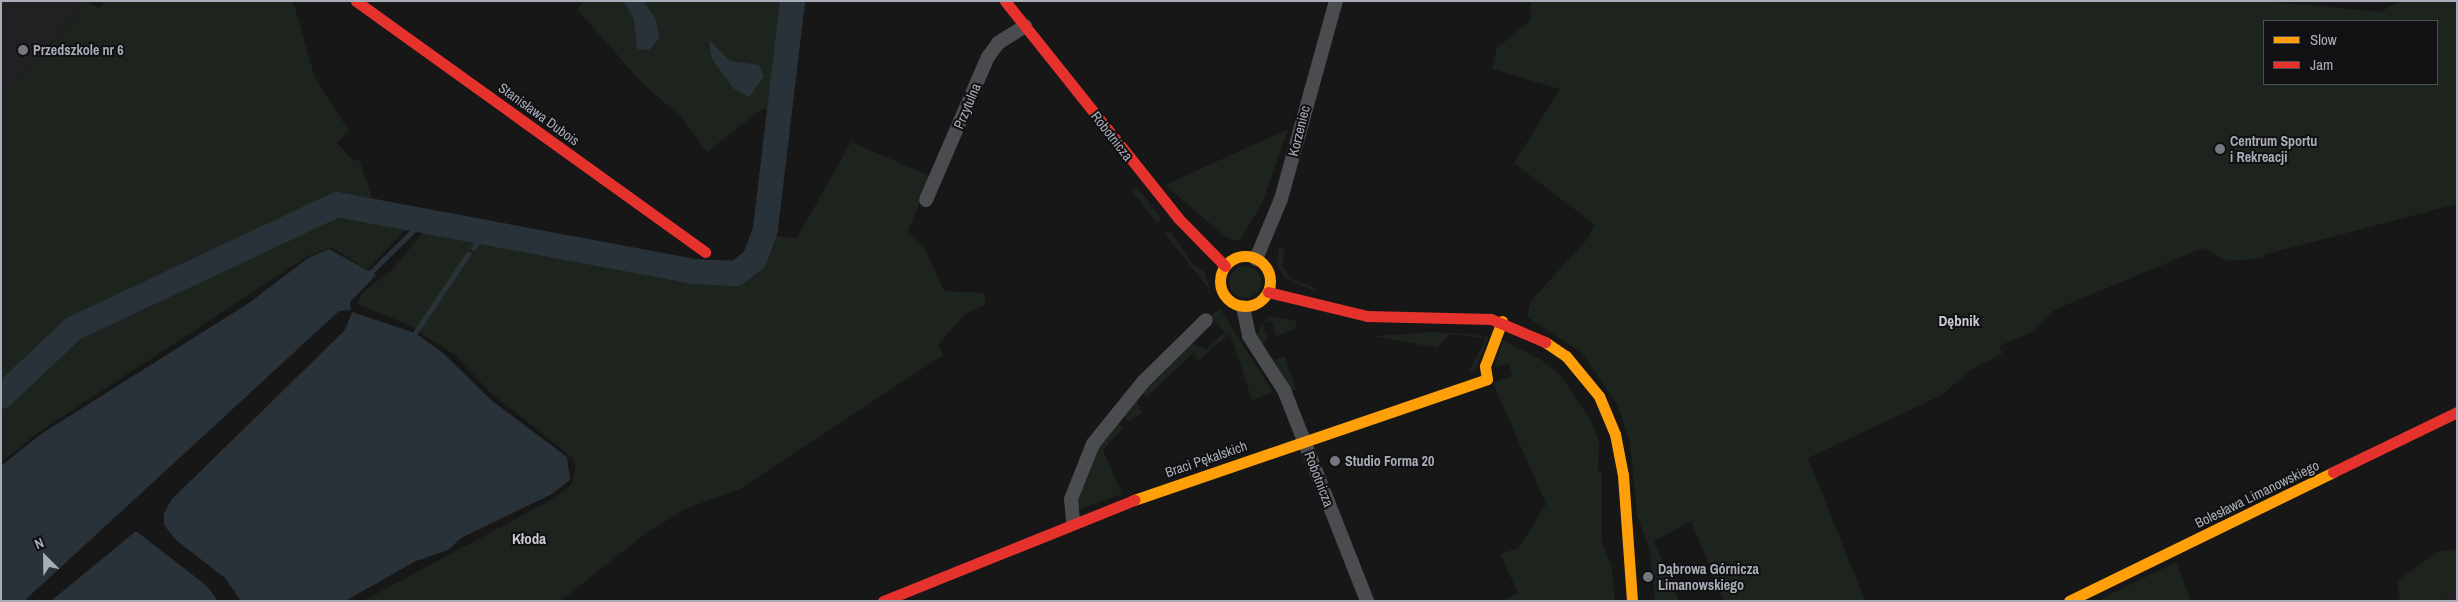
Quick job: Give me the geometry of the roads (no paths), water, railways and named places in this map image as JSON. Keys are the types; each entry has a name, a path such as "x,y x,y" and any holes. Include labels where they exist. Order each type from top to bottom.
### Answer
{"street":[{"name":"Stanisława Dubois","path":"356,1 705,252"},
{"name":"Robotnicza","path":"1005,1 1181,221 1225,266"},
{"name":"Korzeniec","path":"1256,258 1282,199 1336,1"},
{"name":"Przytulna","path":"926,200 988,57 998,43 1025,26"},
{"path":"1239,257 1256,258 1268,271 1268,292 1259,302 1243,307 1223,294 1219,281 1225,266 1239,257"},
{"path":"1268,292 1367,316 1450,315 1502,321 1530,332 1566,356 1590,382 1606,411 1621,464 1632,601"},
{"name":"Robotnicza","path":"1243,307 1251,342 1284,390 1367,601"},
{"path":"1073,521 1071,499 1093,444 1143,382 1206,320"},
{"name":"Braci Pękalskich","path":"883,601 1073,521 1487,378 1485,366 1502,321"},
{"name":"Bolesława Limanowskiego","path":"2069,601 2457,412"}],"waterway":[{"path":"1,396 73,328 336,204 694,271 736,273 754,259 765,228 792,1"},
{"path":"369,274 425,219"},
{"path":"473,248 484,234"},
{"path":"415,333 468,254"}],"place":[{"name":"Przedszkole nr 6","path":"23,50"},
{"name":"Centrum Sportu i Rekreacji","path":"2220,149"},
{"name":"Studio Forma 20","path":"1335,461"},
{"name":"Dąbrowa Górnicza Limanowskiego","path":"1648,577"}],"district":[{"name":"Dębnik","path":"1959,321"},
{"name":"Kłoda","path":"529,539"}]}
